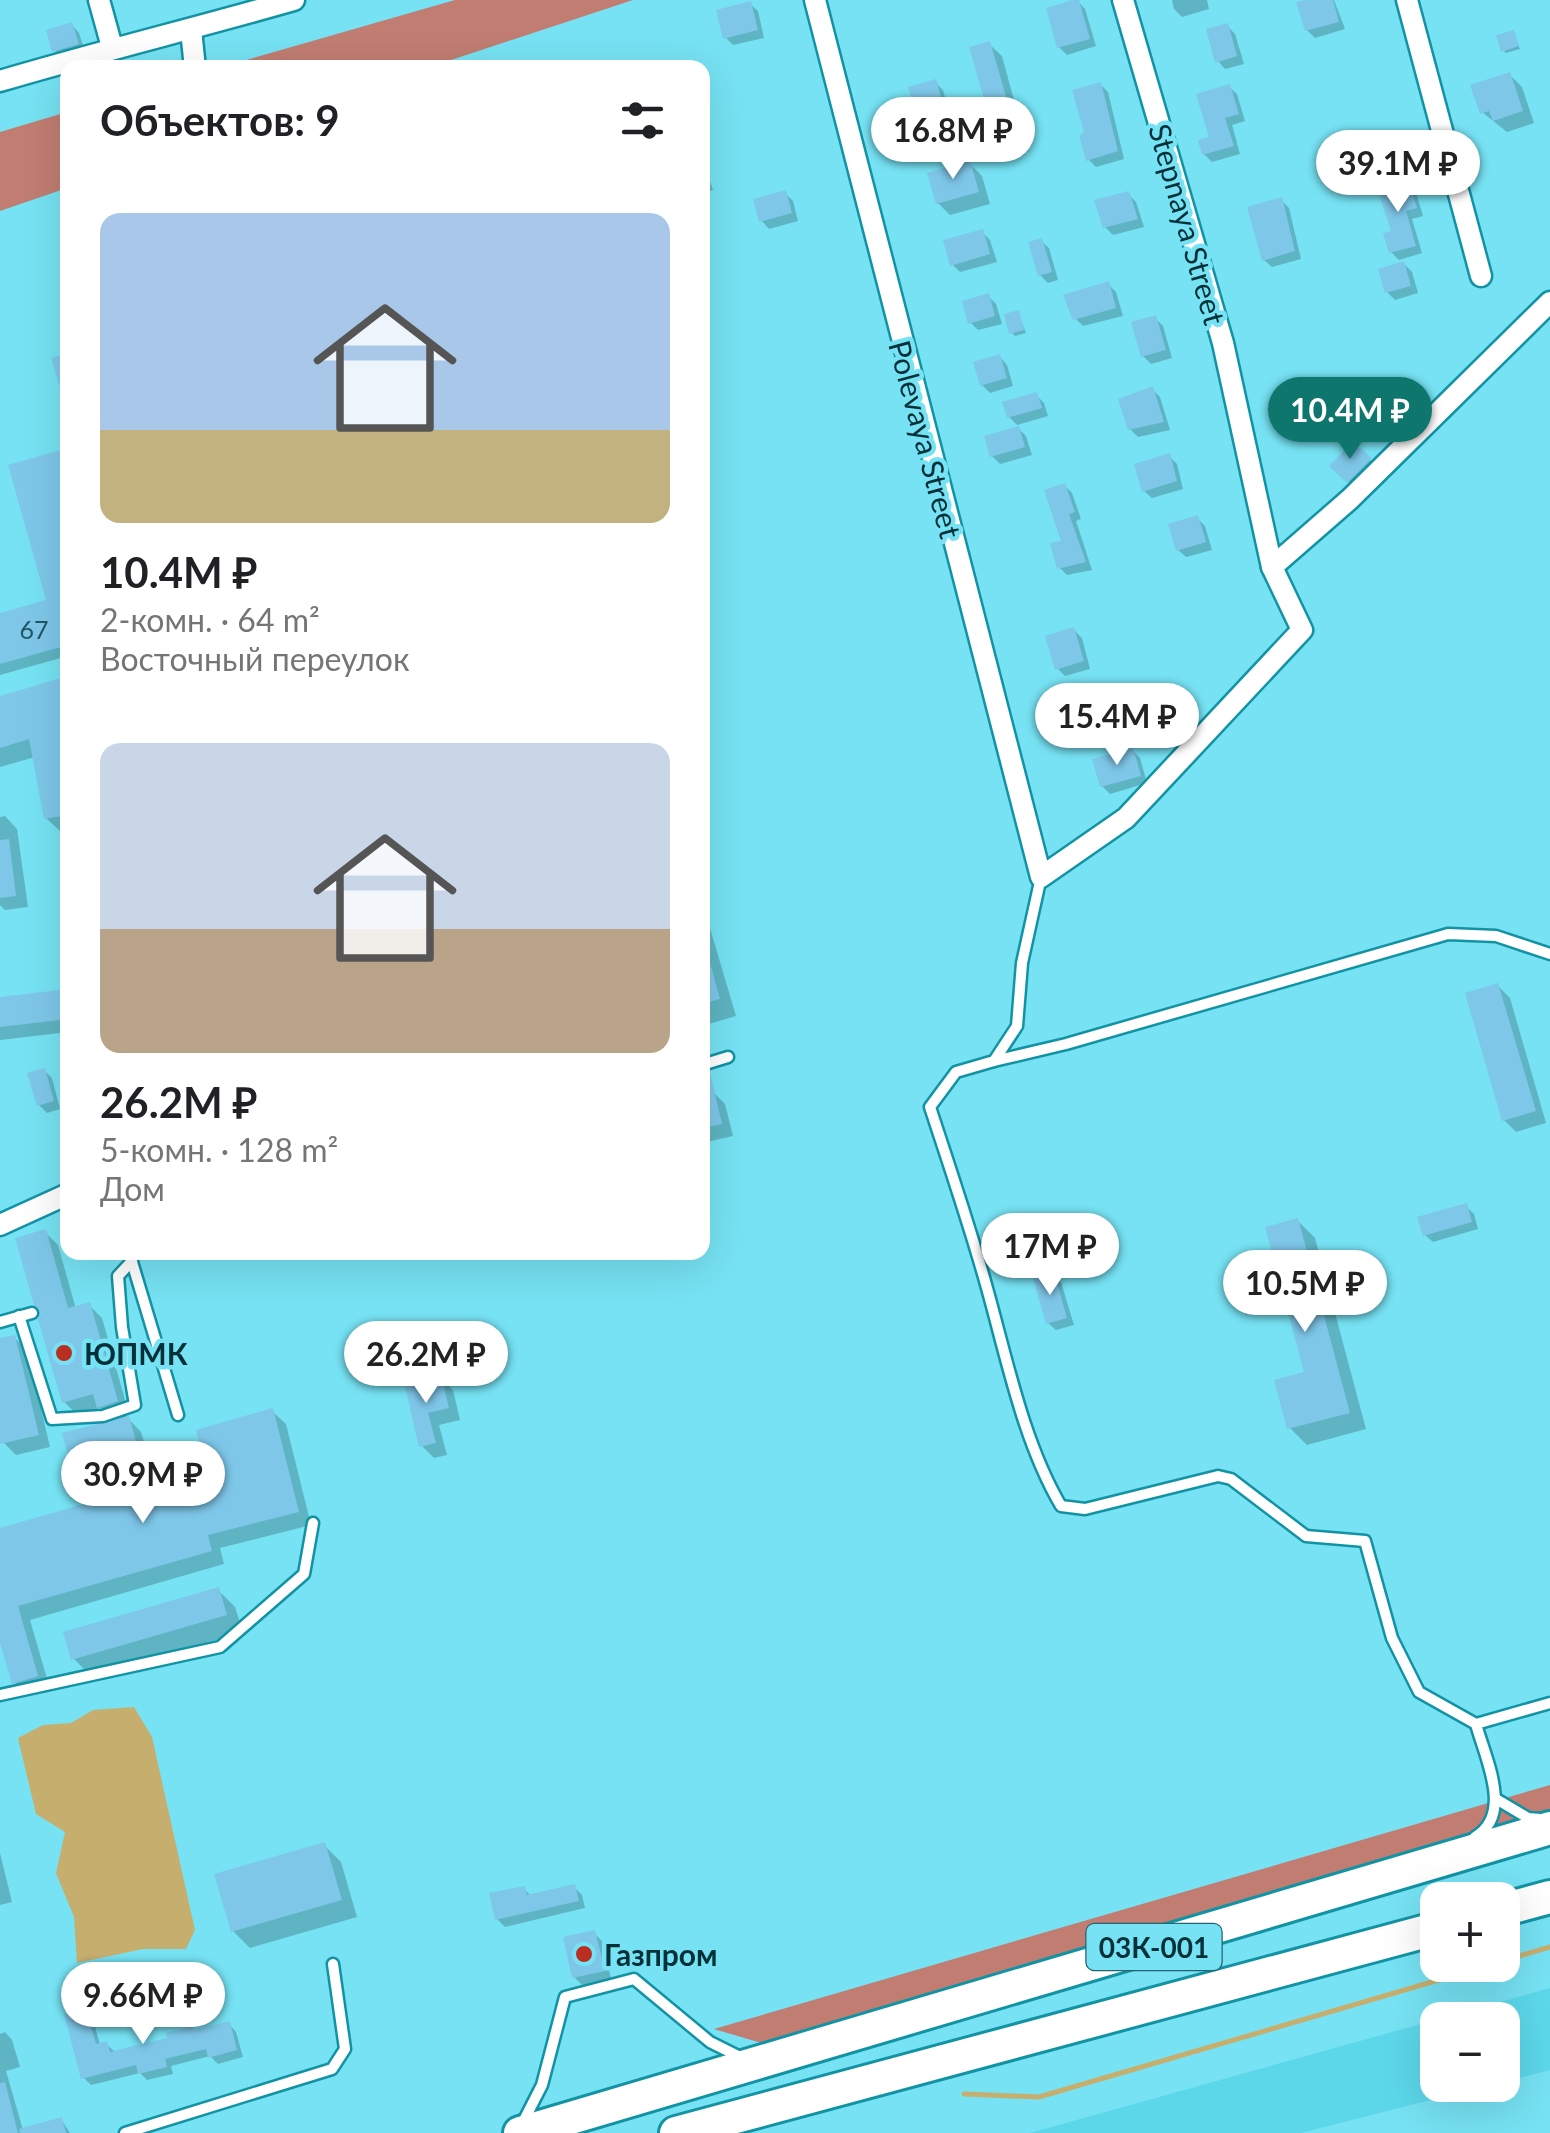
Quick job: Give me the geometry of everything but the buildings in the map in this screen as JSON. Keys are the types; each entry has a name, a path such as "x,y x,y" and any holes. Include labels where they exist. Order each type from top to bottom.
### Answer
{"main road":[{"name":"03К-001","path":"519,2133 1550,1828"},
{"path":"1520,1906 1550,1898"},
{"name":"03К-001","path":"676,2133 1420,1933"}],"street":[{"path":"99,0 112,47"},
{"path":"70,60 294,0"},
{"name":"Polevaya Street","path":"815,0 1041,877"},
{"name":"Stepnaya Street","path":"1041,877 1126,818 1302,630 1272,567 1223,343 1122,0"},
{"path":"1407,0 1482,276"},
{"path":"191,30 194,60"},
{"path":"0,82 60,63"},
{"path":"1272,567 1350,499 1550,302"},
{"path":"0,1226 60,1198"}],"lane":[{"path":"994,1061 1016,1026 1022,964 1041,877"},
{"path":"1550,954 1496,936 1448,934 956,1072 930,1106 984,1274 1002,1348 1046,1481 1061,1506 1085,1509 1218,1476 1243,1485 1306,1536 1364,1542 1370,1550 1392,1638 1419,1692 1476,1724 1550,1703"},
{"path":"710,1063 728,1057"},
{"path":"19,1316 52,1419 103,1416 135,1405 118,1276 128,1260"},
{"path":"131,1260 178,1415"},
{"path":"0,1322 32,1312"},
{"path":"0,1695 220,1646 304,1574 312,1523"},
{"path":"1340,1892 1478,1836 1492,1818 1496,1799 1476,1724"},
{"path":"1496,1799 1528,1818 1550,1817"},
{"path":"125,2133 332,2070 344,2049 333,1964"},
{"path":"519,2133 542,2085 565,1997 634,1979 710,2042 757,2065"}],"shaded area":[{"path":"455,0 633,0 451,60 246,60"},
{"path":"60,114 60,190 0,211 0,132"},
{"path":"134,1707 152,1737 195,1930 186,1949 143,1949 77,1963 74,1917 56,1873 65,1832 36,1814 18,1738 43,1725 71,1723 93,1710"},
{"path":"1550,1785 1550,1812 768,2045 714,2029"},
{"path":"1550,1988 1550,2070 1520,2078 1520,2002 1500,2002"},
{"path":"1420,2024 1422,2102 1301,2133 1030,2133"}],"waterway":[{"path":"1520,1956 1550,1947"},
{"path":"964,2094 1039,2097 1432,1982"}],"place":[{"name":"ЮПМК","path":"64,1353"},
{"name":"Газпром","path":"584,1954"}]}
